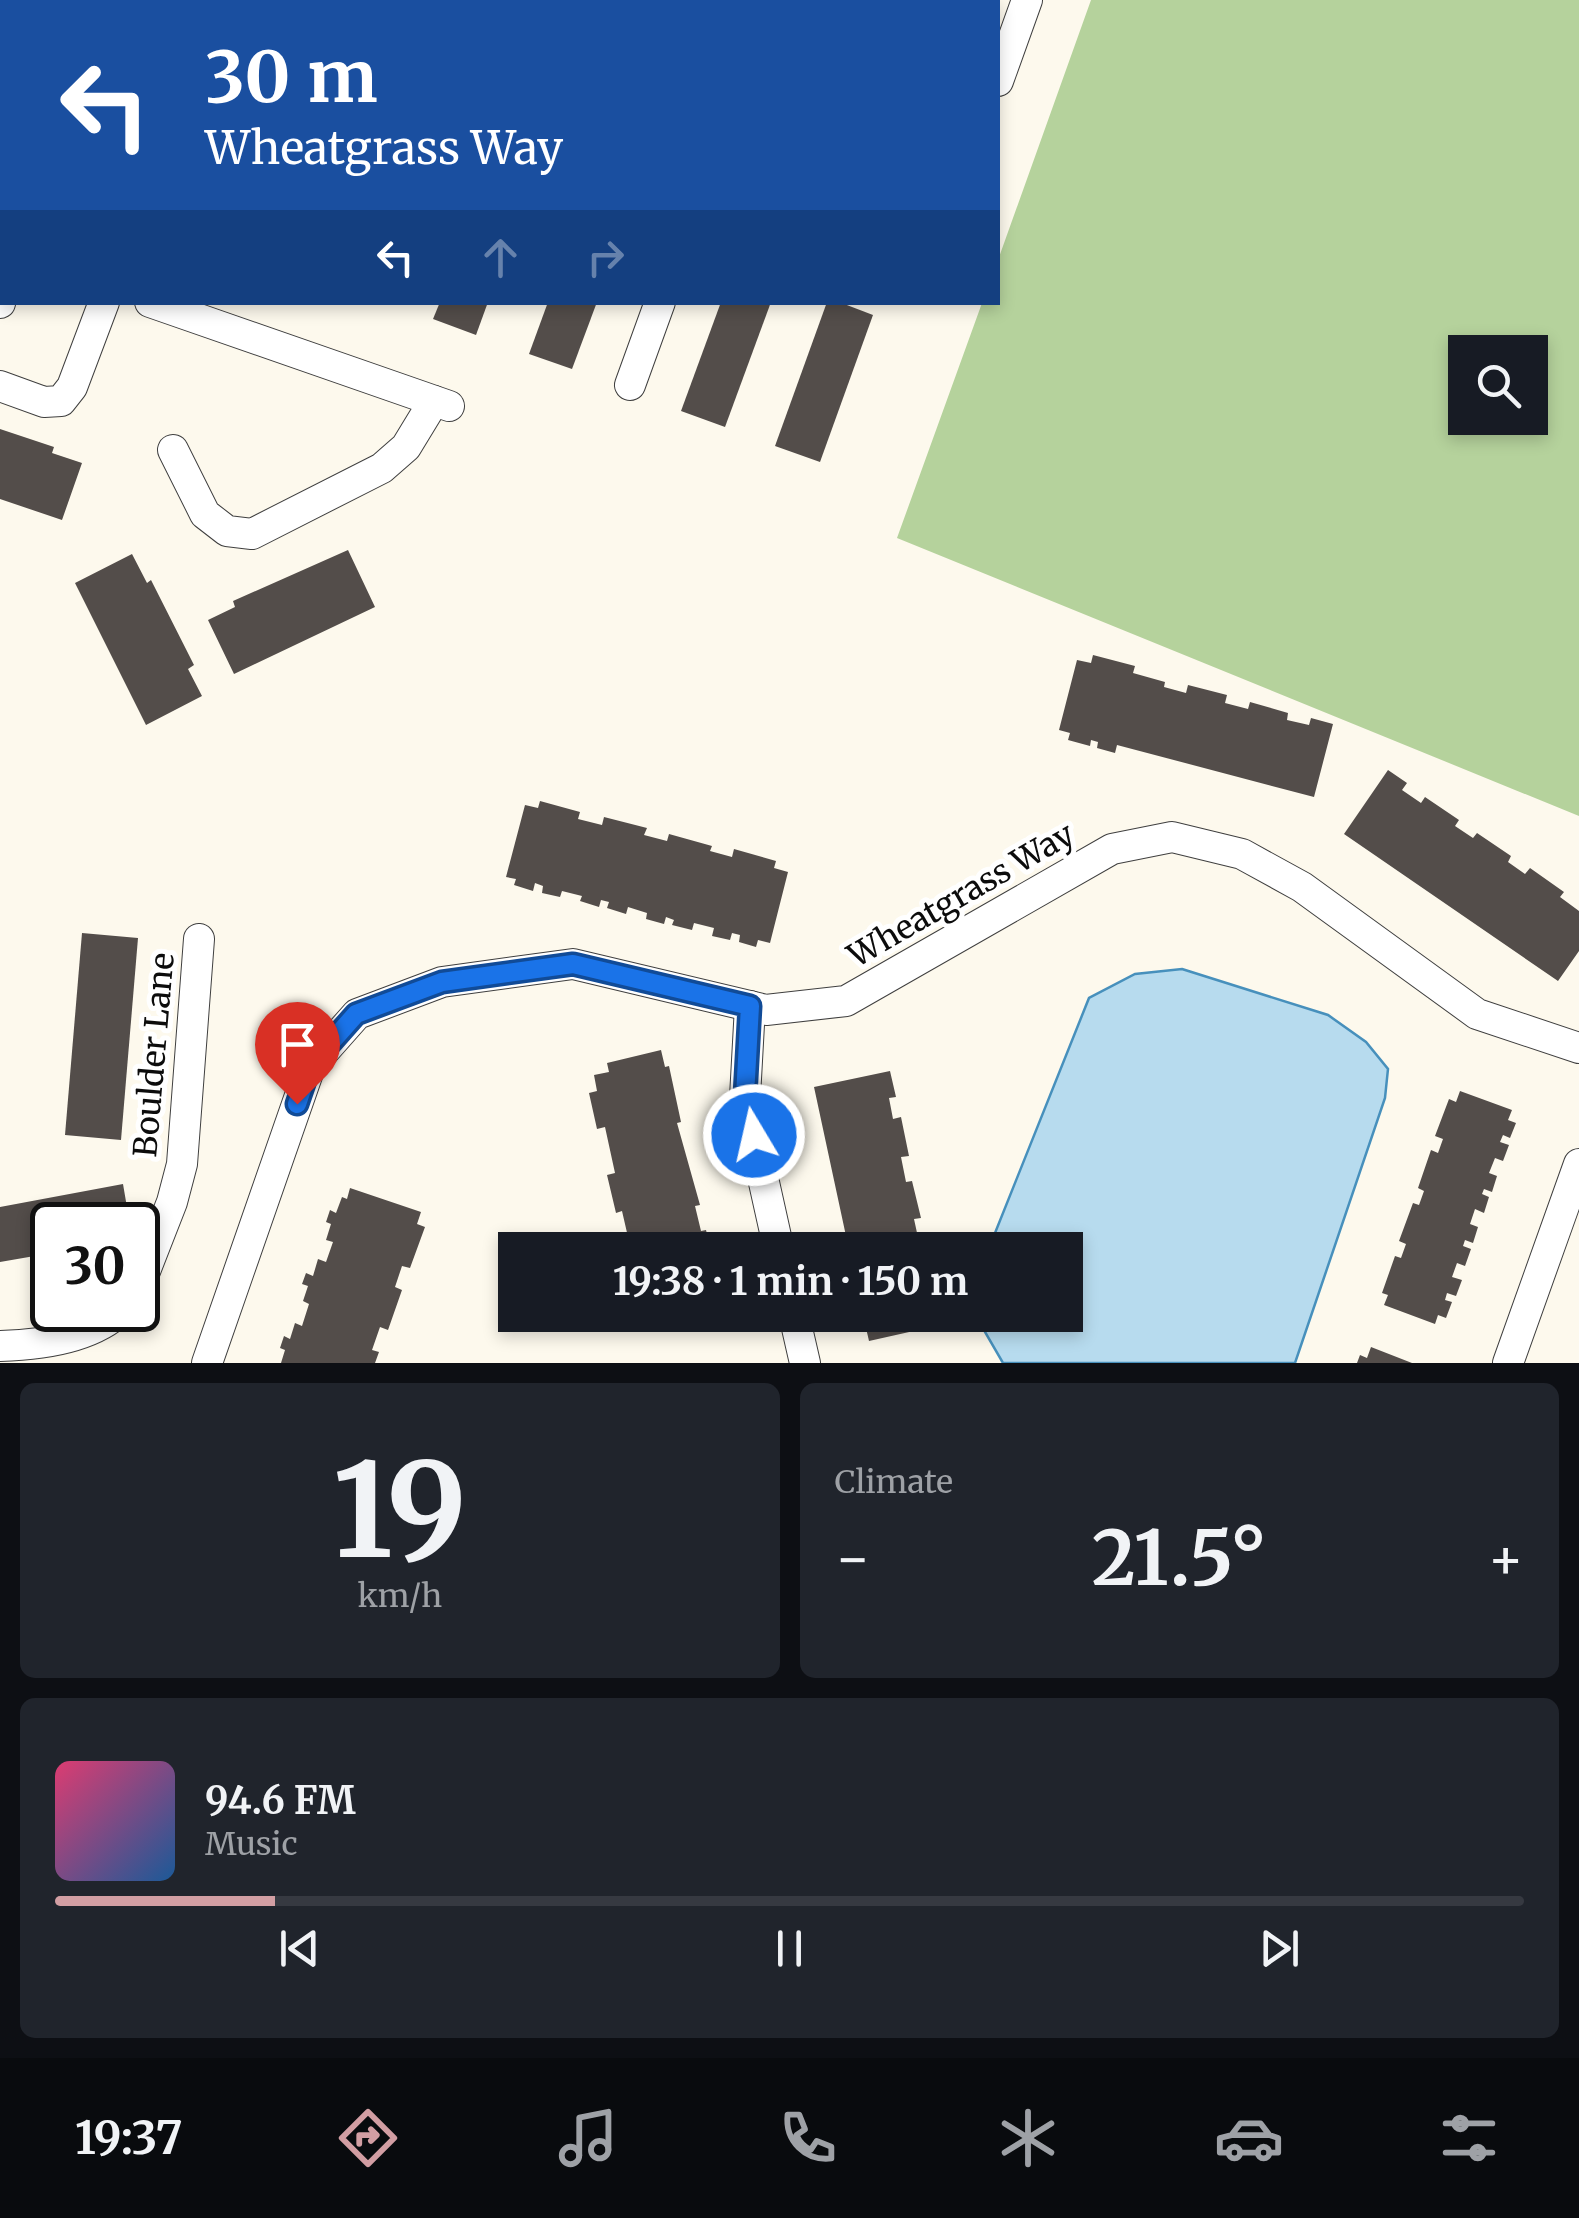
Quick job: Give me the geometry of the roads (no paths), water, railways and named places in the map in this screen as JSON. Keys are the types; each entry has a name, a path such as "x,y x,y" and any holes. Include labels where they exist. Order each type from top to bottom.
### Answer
{"street":[{"path":"1000,76 1028,0"},
{"path":"0,386 44,402 61,401 72,386 103,305"},
{"path":"159,305 442,404 382,468 252,534 227,531 205,514 174,450"},
{"path":"630,384 659,305"},
{"name":"Wheatgrass Way","path":"207,1363 310,1066 356,1014 442,982 573,964 766,1010 846,1001 1112,849 1172,837 1242,854 1302,887 1477,1014 1579,1048"},
{"name":"Boulder Lane","path":"160,1233 182,1164 188,1122 186,1082 199,939"},
{"path":"750,1006 745,1096 776,1232"},
{"path":"1508,1363 1579,1164"},
{"path":"0,1346 33,1344 79,1332"},
{"path":"798,1332 805,1363"}],"water":[{"path":"1182,969 1328,1015 1366,1042 1388,1069 1385,1098 1295,1363 1003,1363 985,1332 1083,1332 1083,1232 995,1232 1089,998 1135,974"}]}
